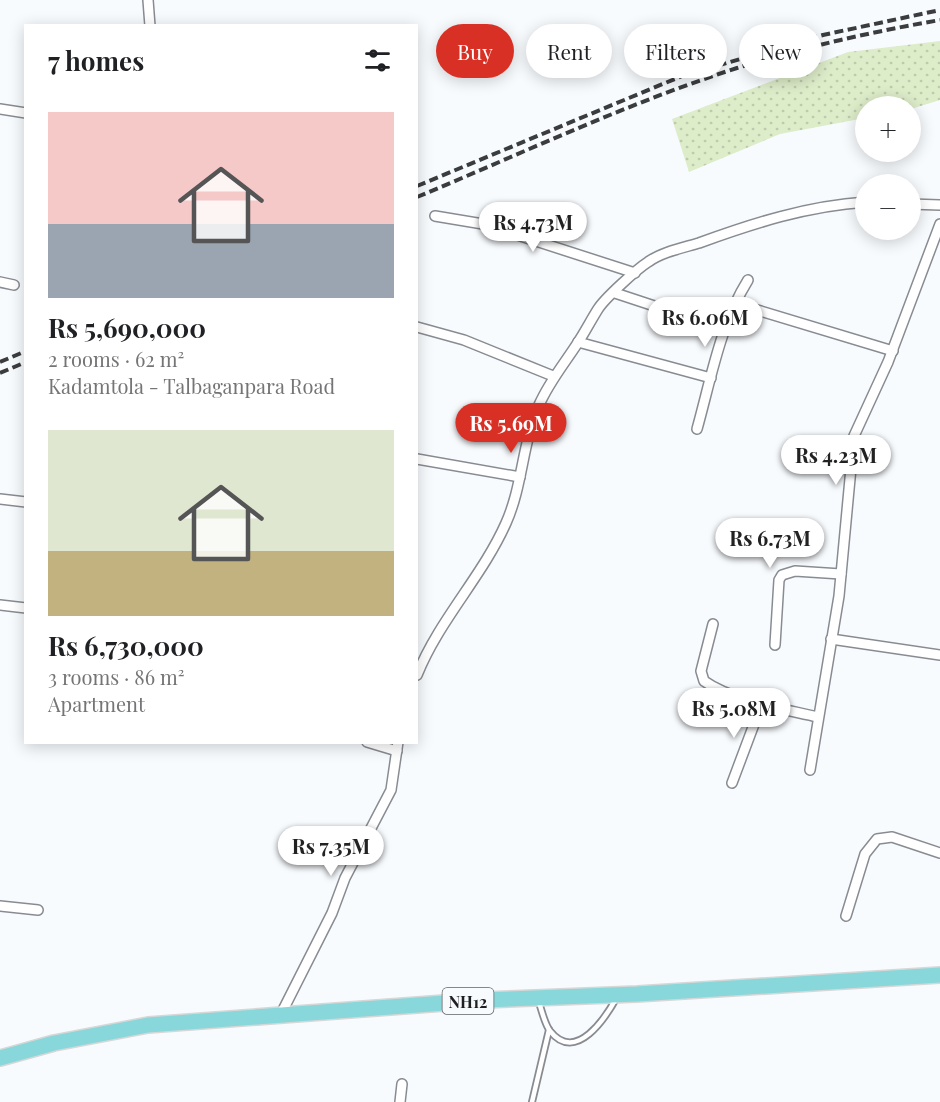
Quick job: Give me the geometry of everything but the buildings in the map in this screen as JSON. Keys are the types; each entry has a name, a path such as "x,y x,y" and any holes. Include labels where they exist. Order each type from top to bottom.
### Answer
{"main road":[{"name":"NH12","path":"0,1059 108,1031 148,1025 537,997 618,995 940,975"}],"street":[{"path":"148,0 150,24"},
{"path":"0,110 24,113"},
{"path":"418,673 434,638 484,564 505,525 520,477 530,430 553,376 600,307 635,273 656,257 754,222 813,208 855,203"},
{"path":"921,204 940,205"},
{"path":"435,216 483,224 635,273"},
{"path":"810,770 841,574 854,436 893,351 940,224"},
{"path":"697,429 724,329 734,303 748,280"},
{"path":"0,282 14,285"},
{"path":"615,293 724,329"},
{"path":"734,303 893,351"},
{"path":"418,327 464,340 553,376"},
{"path":"578,342 711,378"},
{"path":"418,459 520,477"},
{"path":"0,499 24,502"},
{"path":"775,645 778,580 782,575 795,571 841,574"},
{"path":"0,605 24,608"},
{"path":"712,624 701,671 704,681 721,690 762,703 818,717"},
{"path":"831,639 940,655"},
{"path":"732,783 762,703"},
{"path":"280,1016 324,930 345,878 391,790 398,747 379,744"},
{"path":"846,916 866,854 877,839 892,837 940,853"},
{"path":"0,906 38,910"},
{"path":"400,1102 402,1084"}],"lane":[{"path":"537,997 549,1030 567,1041 584,1037 603,1022 618,995"},
{"path":"532,1102 549,1030"}],"green space":[{"path":"940,41 940,100 921,106 921,96 855,96 855,120 780,134 689,172 672,119 780,78 822,78 822,62 848,52"}],"railway":[{"path":"418,186 682,76 823,35 940,10"},
{"path":"418,197 616,113 737,68 787,53 940,20"},
{"path":"0,362 24,352"},
{"path":"0,373 24,363"}]}
